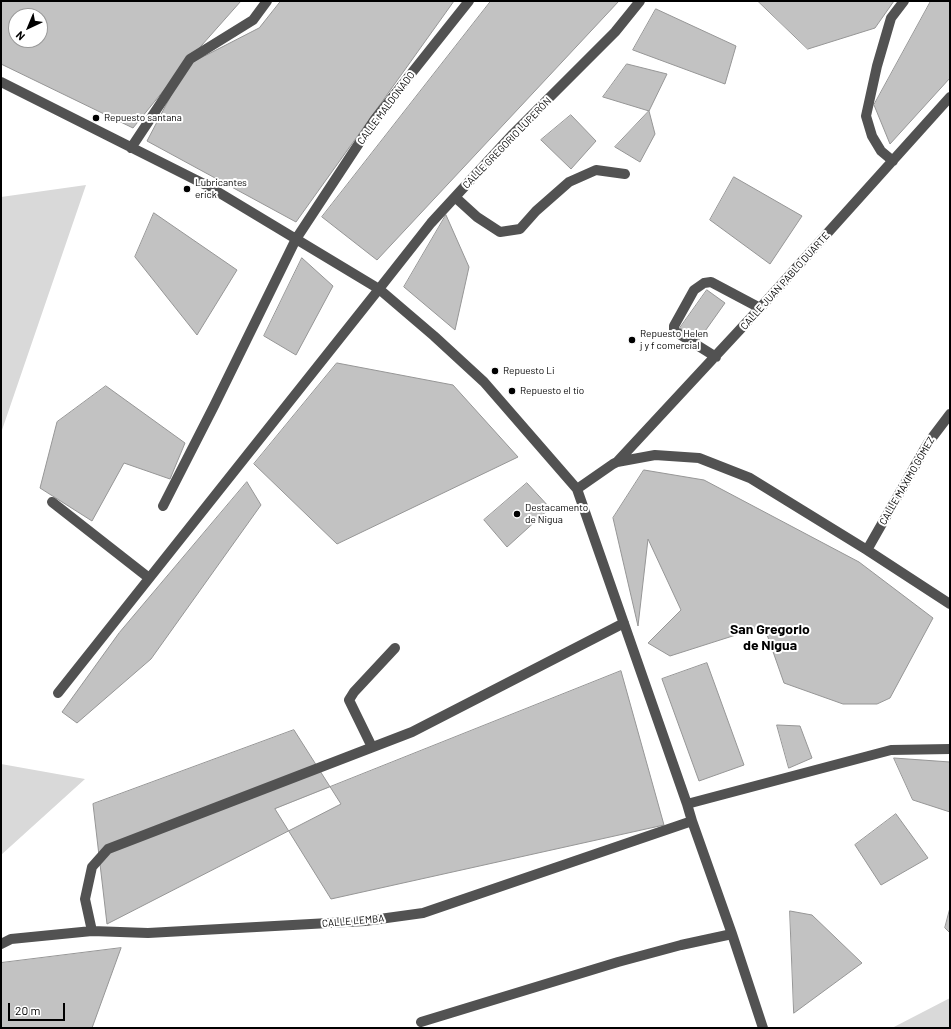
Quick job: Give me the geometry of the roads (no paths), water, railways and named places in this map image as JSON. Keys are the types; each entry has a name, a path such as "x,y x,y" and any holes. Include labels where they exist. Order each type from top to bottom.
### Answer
{"street":[{"path":"132,148 190,59 253,20 267,1"},
{"name":"CALLE MALDONADO","path":"163,506 296,239 375,119 469,1"},
{"name":"CALLE GREGORIO LUPERÓN","path":"58,692 431,223 513,134 615,32 640,1"},
{"path":"893,161 881,150 872,136 866,116 877,66 891,18 904,1"},
{"path":"1,82 208,186 379,289 434,336 484,382 577,489 764,1028"},
{"name":"CALLE JUAN PABLO DUARTE","path":"617,462 716,357 950,97"},
{"path":"455,197 477,217 500,232 520,230 536,211 569,182 596,170 626,174"},
{"path":"716,357 674,330 674,326 694,290 704,283 711,282 760,308"},
{"name":"CALLE MÁXIMO GÓMEZ","path":"867,550 928,443 950,414"},
{"path":"577,489 617,462 655,455 700,458 750,478 867,550 950,604"},
{"path":"52,502 149,578"},
{"path":"92,931 84,899 92,867 108,849 412,732 624,623"},
{"path":"372,747 349,700 354,692 395,648"},
{"path":"687,804 891,750 950,749"},
{"name":"CALLE LEMBA","path":"1,944 11,939 92,931 164,933 365,921 424,913 692,821"},
{"path":"421,1022 618,962 681,945 732,934"}],"place":[{"name":"Repuesto santana","path":"96,118"},
{"name":"Lubricantes erick","path":"187,189"},
{"name":"Repuesto Helen j y f comercial","path":"632,340"},
{"name":"Repuesto Li","path":"495,371"},
{"name":"Repuesto el tío","path":"512,391"},
{"name":"Destacamento de Nigua","path":"517,514"}],"district":[{"name":"San Gregorio de Nigua","path":"770,638"}]}
